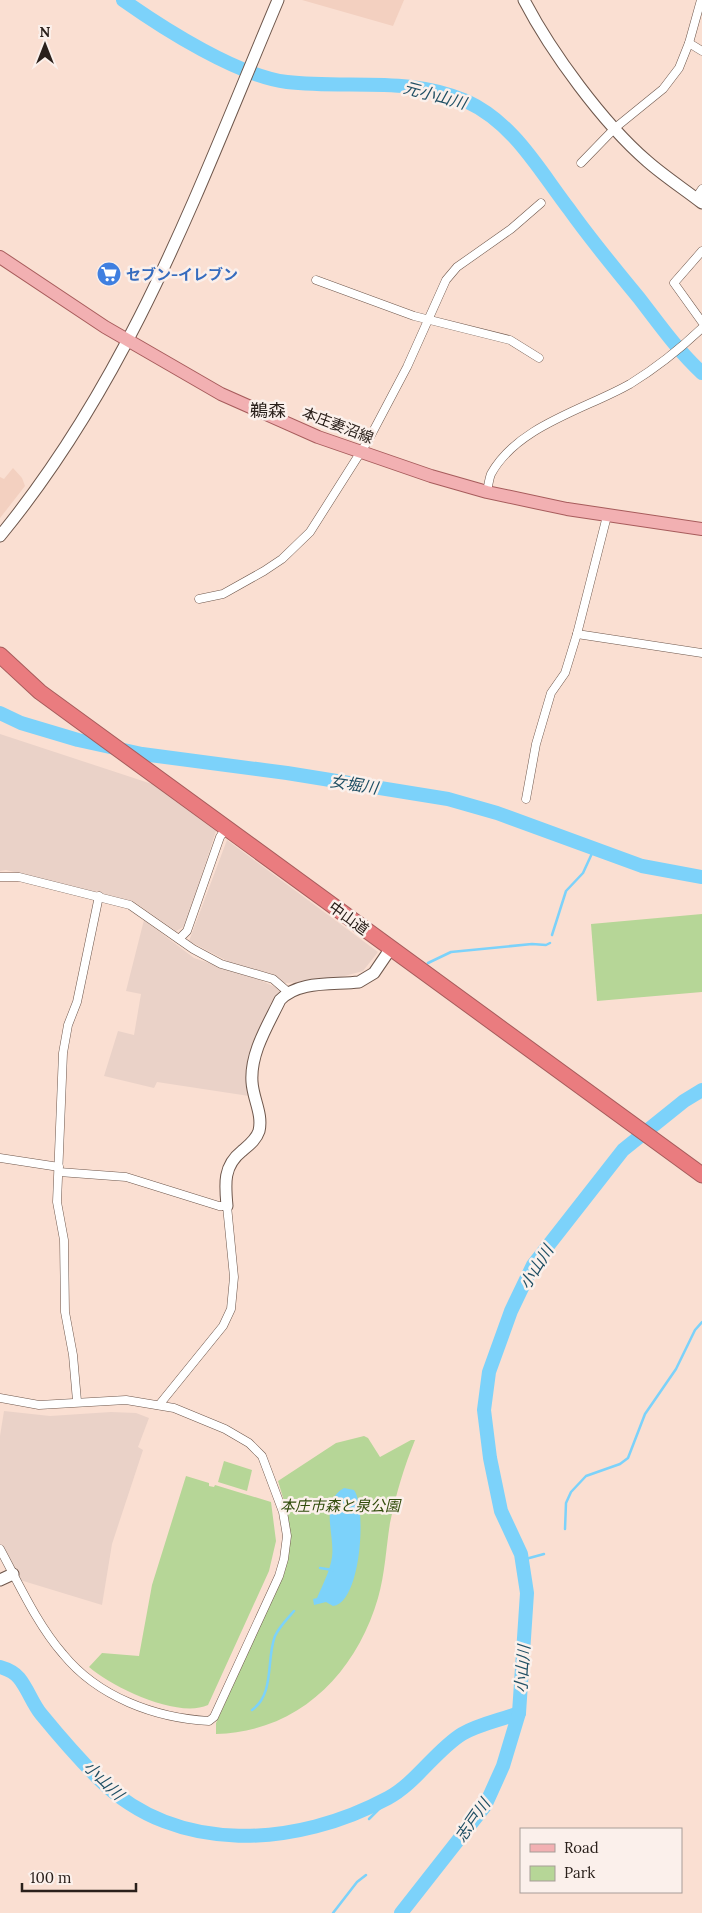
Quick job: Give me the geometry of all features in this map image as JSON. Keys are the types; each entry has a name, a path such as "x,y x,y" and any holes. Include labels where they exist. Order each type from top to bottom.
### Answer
{"highway":[{"name":"中山道","path":"0,655 40,692 702,1175"}],"main road":[{"name":"本庄妻沼線","path":"0,257 105,326 221,394 318,437 359,452 487,492 607,516 702,529"}],"street":[{"path":"0,536 60,459 130,340 183,229 278,0"},
{"path":"524,0 550,44 615,128 647,160 700,197"},
{"path":"581,163 615,128 663,89 679,68 689,43 701,0"},
{"path":"689,43 702,51"},
{"path":"199,600 223,594 282,559 310,532 369,439 407,367 446,280 457,267 511,229 541,203"},
{"path":"702,251 674,283 702,322"},
{"path":"316,280 427,320 510,340 539,358"},
{"path":"487,492 491,474 527,436 574,410 628,385 663,362 702,328"},
{"path":"526,800 536,744 551,693 565,673 577,634 607,516"},
{"path":"577,634 702,653"},
{"path":"179,939 187,931 220,837 226,828"},
{"path":"0,877 19,877 130,905 179,939 221,964 273,979 288,992"},
{"path":"77,1401 73,1355 65,1312 64,1240 57,1202 63,1053 68,1025 77,1002 99,896"},
{"path":"159,1405 223,1326 231,1309 234,1277 225,1179 228,1167 235,1157 255,1140 260,1125 252,1083 254,1058 280,1000 288,992 298,988 359,982 368,978 391,948"},
{"path":"0,1158 59,1170 126,1176 219,1206 227,1206"},
{"path":"0,1398 40,1405 77,1401 126,1400 159,1405 192,1414 249,1443 262,1456 279,1497 285,1521 285,1551 279,1576 213,1719 193,1720 161,1714 124,1699 90,1680 75,1668 55,1645 0,1549"},
{"path":"0,1580 13,1574"}],"shaded area":[{"path":"302,0 404,0 393,26"},
{"path":"13,468 22,478 25,486 0,518 0,477 4,479"},
{"path":"0,734 152,784 216,831 185,926 176,931 133,901 6,870 0,871"},
{"path":"227,840 378,952 363,971 330,980 285,983 270,973 235,965 189,941"},
{"path":"144,920 194,958 257,979 280,989 279,994 271,1003 248,1060 246,1079 249,1096 157,1082 154,1088 104,1076 118,1031 134,1035 141,994 126,991"},
{"path":"4,1411 50,1416 111,1412 136,1413 149,1418 138,1447 143,1450 112,1544 102,1605 20,1580 0,1543 0,1436"}],"green space":[{"path":"702,914 702,992 597,1001 591,924"},
{"name":"本庄市森と泉公園","path":"364,1436 368,1438 380,1457 411,1440 415,1440 395,1502 380,1589 368,1626 355,1651 339,1674 320,1694 297,1710 273,1723 246,1731 216,1734 216,1723 285,1571 290,1536 287,1511 278,1481 336,1443"},
{"path":"224,1461 252,1470 247,1491 218,1482"},
{"path":"186,1476 209,1483 209,1486 214,1487 215,1485 271,1502 276,1541 269,1571 208,1705 195,1708 180,1708 146,1699 129,1692 89,1667 102,1653 139,1656 152,1585"}],"water":[{"path":"344,1488 354,1490 358,1500 360,1515 359,1554 355,1573 350,1589 342,1601 333,1606 326,1602 314,1605 313,1599 317,1598 332,1557 330,1510 332,1501 336,1494"}],"waterway":[{"name":"元小山川","path":"123,0 202,50 246,71 268,78 310,84 423,88 445,93 483,110 512,135 536,163 603,254 661,327 702,373"},
{"name":"女堀川","path":"0,713 21,723 78,740 142,754 287,773 448,799 497,813 642,866 702,877"},
{"path":"552,935 566,891 583,873 594,849"},
{"path":"428,963 451,952 532,944 546,945 550,943"},
{"name":"小山川","path":"401,1913 485,1806 503,1766 519,1713 527,1593 521,1554 501,1511 490,1458 484,1410 489,1372 511,1311 533,1265 623,1150 684,1101 702,1090"},
{"path":"565,1529 566,1503 571,1492 586,1476 620,1464 628,1458 645,1414 676,1369 695,1330 702,1322"},
{"path":"522,1560 544,1554"},
{"path":"320,1568 333,1570"},
{"path":"252,1710 259,1703 267,1686 272,1645 275,1636 294,1611"},
{"name":"小山川","path":"0,1667 17,1676 38,1710 69,1747 99,1779 130,1804 164,1821 201,1832 239,1836 277,1834 315,1827 353,1814 398,1792 443,1749 462,1734 519,1713"},
{"path":"369,1819 390,1798"},
{"path":"333,1913 357,1882 366,1875"}],"place":[{"name":"セブン-イレブン","path":"109,274"}],"district":[{"name":"鵜森","path":"268,410"}],"water label":[{"name":"志戸川","path":"472,1820"}]}
